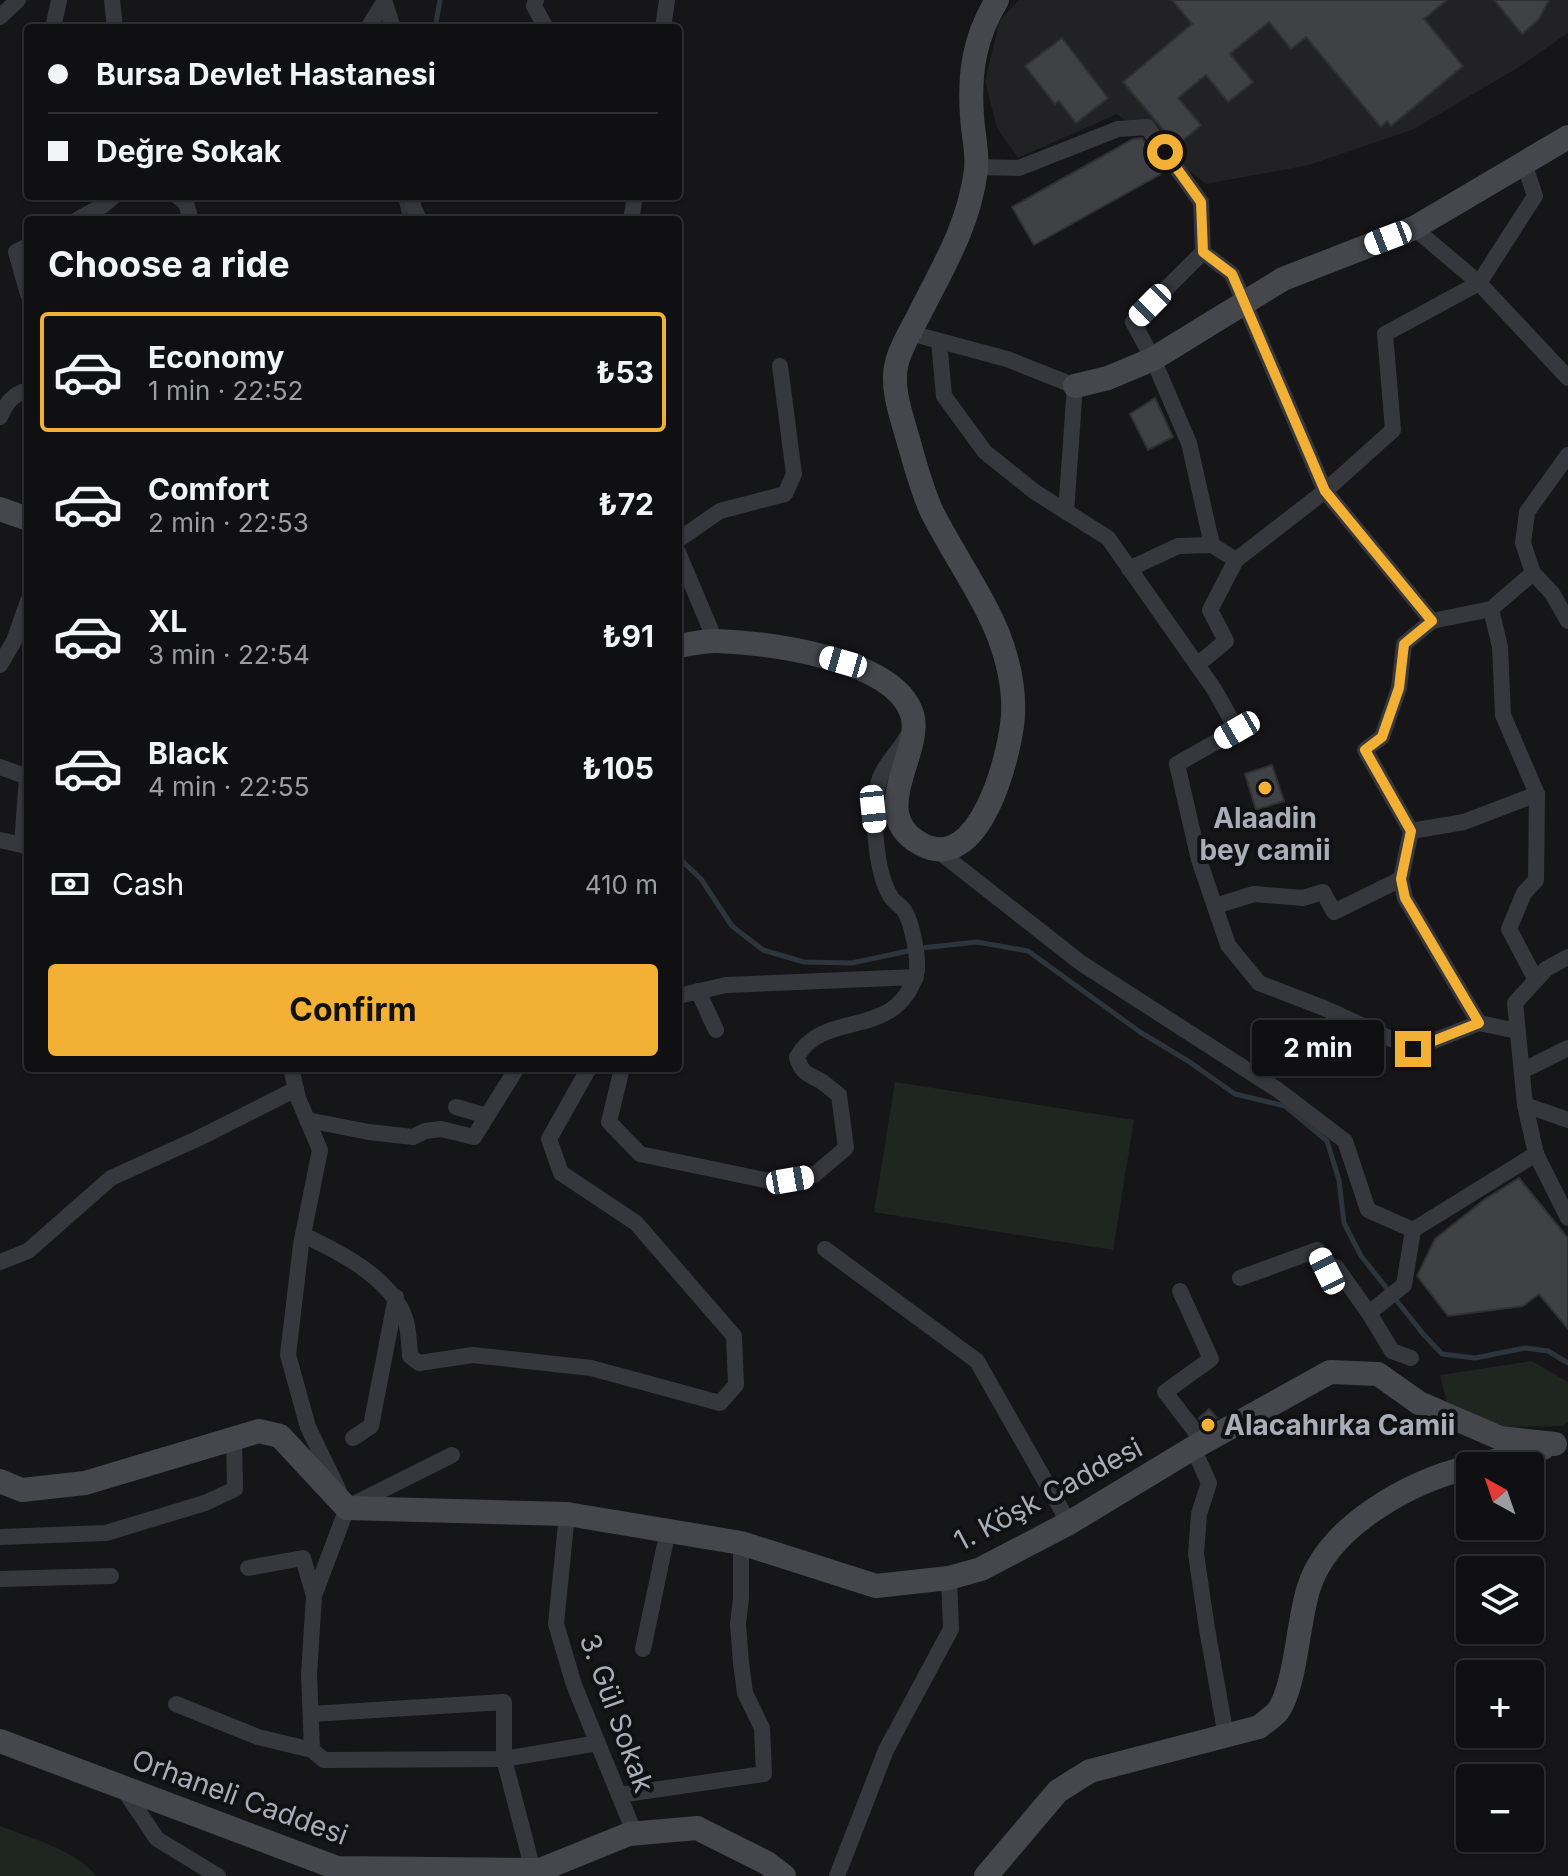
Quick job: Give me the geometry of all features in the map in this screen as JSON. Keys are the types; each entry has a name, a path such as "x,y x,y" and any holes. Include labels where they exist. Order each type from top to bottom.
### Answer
{"main road":[{"path":"682,645 715,640 814,654 872,673 899,695 912,715 912,729 895,802 900,821 910,837 937,850 969,838 990,805 1004,764 1013,715 1009,669 995,626 931,510 897,401 896,364 963,227 976,167 972,58 997,0"},
{"path":"1075,386 1108,378 1153,359 1283,279 1414,228 1568,137"},
{"path":"0,509 24,518"},
{"name":"1. Köşk Caddesi","path":"347,1508 567,1514 741,1543 876,1586 949,1578 981,1569 1069,1523 1330,1372 1378,1374 1419,1403 1500,1438 1561,1442"},
{"path":"0,1481 22,1490 85,1483 259,1431 280,1436 347,1508"},
{"path":"1526,1452 1561,1442"},
{"path":"986,1876 1058,1791 1090,1771 1259,1727 1276,1713 1286,1695 1309,1585 1332,1546 1369,1513 1412,1487 1456,1473"},
{"name":"Orhaneli Caddesi","path":"0,1741 338,1872 538,1872 635,1834 697,1828 767,1863 784,1876"}],"street":[{"path":"0,17 18,0"},
{"path":"54,24 59,0"},
{"path":"112,0 115,24"},
{"path":"536,0 534,6 544,24"},
{"path":"664,24 667,0"},
{"path":"370,24 384,1"},
{"path":"384,1 392,24"},
{"path":"976,167 1019,168 1118,129 1147,127 1201,202 1203,252 1133,322 1153,359 1189,443 1212,545"},
{"path":"1197,665 1226,641 1210,610 1236,560 1325,491 1393,430 1385,334 1479,283 1535,196 1524,163"},
{"path":"84,216 109,200"},
{"path":"1414,228 1479,283 1568,378"},
{"path":"24,248 16,252 24,280"},
{"path":"1203,252 1232,274 1325,491 1432,621"},
{"path":"910,333 1007,359 1075,386 1066,512"},
{"path":"939,341 944,396 985,452 1035,492 1108,538 1214,689 1237,730 1177,764 1199,860 1228,945 1259,983 1324,1008 1413,1049 1479,1023 1517,1031"},
{"path":"682,537 720,511 785,494 794,474 780,366"},
{"path":"0,417 7,403 24,391"},
{"path":"1568,455 1527,512 1523,543 1533,573 1552,593 1568,621"},
{"path":"1129,569 1178,546 1212,545 1236,560"},
{"path":"682,562 715,640"},
{"path":"1479,1023 1405,898 1401,879 1411,831 1365,750 1382,737 1399,688 1404,644 1432,621 1491,609 1533,573"},
{"path":"1491,609 1500,647 1503,715 1537,794 1536,880 1524,893 1509,929 1536,980"},
{"path":"0,665 21,644"},
{"path":"621,1072 609,1122 640,1154 774,1182 814,1175 846,1148 839,1095 807,1075 800,1068 797,1057 804,1045 818,1035 888,1014 899,1005 916,961 906,912 890,896 883,873 873,809 880,775 912,729"},
{"path":"0,767 24,776"},
{"path":"1411,831 1464,822 1537,794"},
{"path":"0,840 22,845 24,822"},
{"path":"937,850 1081,963 1278,1090 1345,1141 1368,1210 1413,1230"},
{"path":"1215,906 1254,894 1303,898 1323,892 1334,912 1401,879"},
{"path":"1568,957 1546,969 1515,1003 1525,1105 1536,1154 1568,1218"},
{"path":"682,995 726,985 916,961"},
{"path":"698,991 716,1030"},
{"path":"1522,1071 1568,1048"},
{"path":"292,1072 320,1150 303,1235 288,1355 308,1427 347,1508"},
{"path":"307,1120 413,1137 425,1131 441,1129 474,1137 514,1072"},
{"path":"303,1235 361,1268 396,1297 407,1321 410,1356 419,1363 473,1355 591,1368 720,1403 736,1385 734,1336 636,1223 561,1173 549,1139 587,1072"},
{"path":"0,1262 28,1251 111,1178 296,1089"},
{"path":"1525,1105 1568,1120"},
{"path":"456,1107 487,1116"},
{"path":"1374,1309 1404,1285 1413,1230 1536,1154"},
{"path":"825,1249 977,1361 1069,1523"},
{"path":"1240,1278 1317,1250 1327,1271 1336,1267 1374,1309 1392,1351 1411,1358"},
{"path":"1180,1291 1211,1359 1165,1392 1199,1446 1209,1483 1199,1514 1196,1554 1226,1736"},
{"path":"353,1438 371,1426 396,1297"},
{"path":"0,1537 106,1533 205,1503 235,1489 234,1439"},
{"path":"312,1750 309,1674 314,1596 347,1508 452,1455"},
{"name":"3. Gül Sokak","path":"567,1514 556,1624 574,1685 635,1834"},
{"path":"643,1649 668,1530"},
{"path":"619,1795 764,1774 762,1728 745,1693 741,1663 738,1624 741,1543"},
{"path":"248,1568 303,1558 314,1596"},
{"path":"0,1579 111,1576"},
{"path":"837,1876 886,1750 951,1629 949,1578"},
{"path":"311,1714 504,1702 504,1759 538,1872"},
{"path":"176,1704 258,1737 312,1750 324,1760 504,1759 598,1743"},
{"path":"121,1786 157,1839 218,1876"}],"shaded area":[{"path":"1019,0 1568,0 1568,33 1519,67 1414,129 1309,165 1206,184 1117,114 1018,158 997,128 985,81 1000,20"},
{"path":"895,1082 1134,1120 1113,1250 874,1212"},
{"path":"1532,1361 1568,1382 1568,1422 1563,1426 1502,1427 1448,1407 1440,1375"},
{"path":"0,1826 65,1852 96,1876 0,1876"}],"building":[{"path":"1172,0 1447,0 1424,19 1463,66 1391,126 1387,121 1381,127 1306,37 1291,49 1269,22 1230,54 1253,82 1228,102 1206,75 1178,98 1201,125 1177,146 1123,82 1192,24"},
{"path":"1494,0 1549,0 1539,19 1522,34"},
{"path":"1062,38 1108,98 1076,123 1059,101 1055,104 1025,66"},
{"path":"1142,138 1163,173 1034,245 1012,207 1133,139"},
{"path":"1155,398 1173,437 1148,450 1130,414"},
{"name":"Alaadin bey camii","path":"1272,765 1284,801 1256,810 1245,774"},
{"path":"1519,1178 1568,1238 1568,1329 1539,1294 1523,1306 1448,1316 1417,1276 1435,1239 1485,1199"},
{"path":"1209,1409 1217,1418 1204,1425 1199,1418"}],"waterway":[{"path":"436,24 440,0"},
{"path":"401,200 405,216"},
{"path":"682,861 701,879 732,926 763,950 804,962 852,963 922,948 977,942 1028,951 1140,1032 1235,1094 1285,1106 1327,1141 1339,1180 1344,1223 1361,1256 1442,1354 1475,1358 1525,1348 1548,1351 1568,1363"}],"place":[{"name":"Alaadin bey camii","path":"1265,788"},
{"name":"Alacahırka Camii","path":"1208,1425"}],"route":[{"path":"1165,152 1201,202 1203,252 1232,274 1325,491 1432,621 1404,644 1399,688 1382,737 1365,750 1411,831 1401,879 1405,898 1479,1023 1413,1049"}]}
